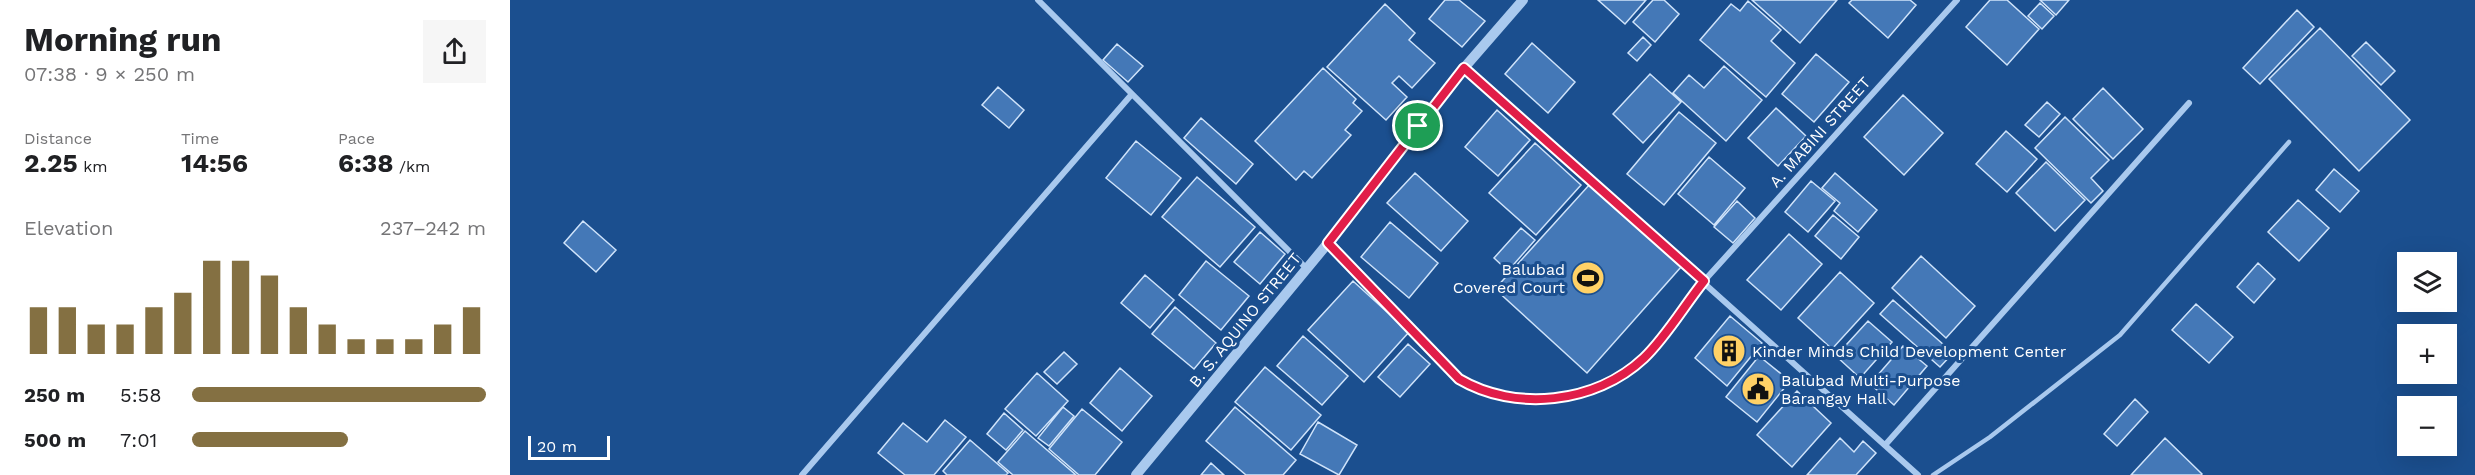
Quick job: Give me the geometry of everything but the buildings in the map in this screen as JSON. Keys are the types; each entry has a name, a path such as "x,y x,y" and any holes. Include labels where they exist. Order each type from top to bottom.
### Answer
{"street":[{"path":"1038,0 1306,268"},
{"name":"B. S. AQUINO STREET","path":"1136,475 1328,243 1464,68 1523,0"},
{"name":"A. MABINI STREET","path":"1704,281 1957,0"},
{"path":"1464,68 1918,475"},
{"path":"802,475 1132,94"},
{"path":"1886,444 2189,103"}],"lane":[{"path":"1933,475 1990,437 2120,335 2289,142"},
{"path":"1328,243 1459,379 1481,392 1512,398 1556,399 1595,388 1621,375 1644,358 1704,281"}],"place":[{"name":"Balubad Covered Court","path":"1588,278"},
{"name":"Kinder Minds Child Development Center","path":"1729,351"},
{"name":"Balubad Multi-Purpose Barangay Hall","path":"1758,389"}],"route":[{"path":"1464,68 1704,281 1644,358 1621,375 1595,388 1556,399 1512,398 1481,392 1459,379 1328,243 1418,126 1464,68"}]}
